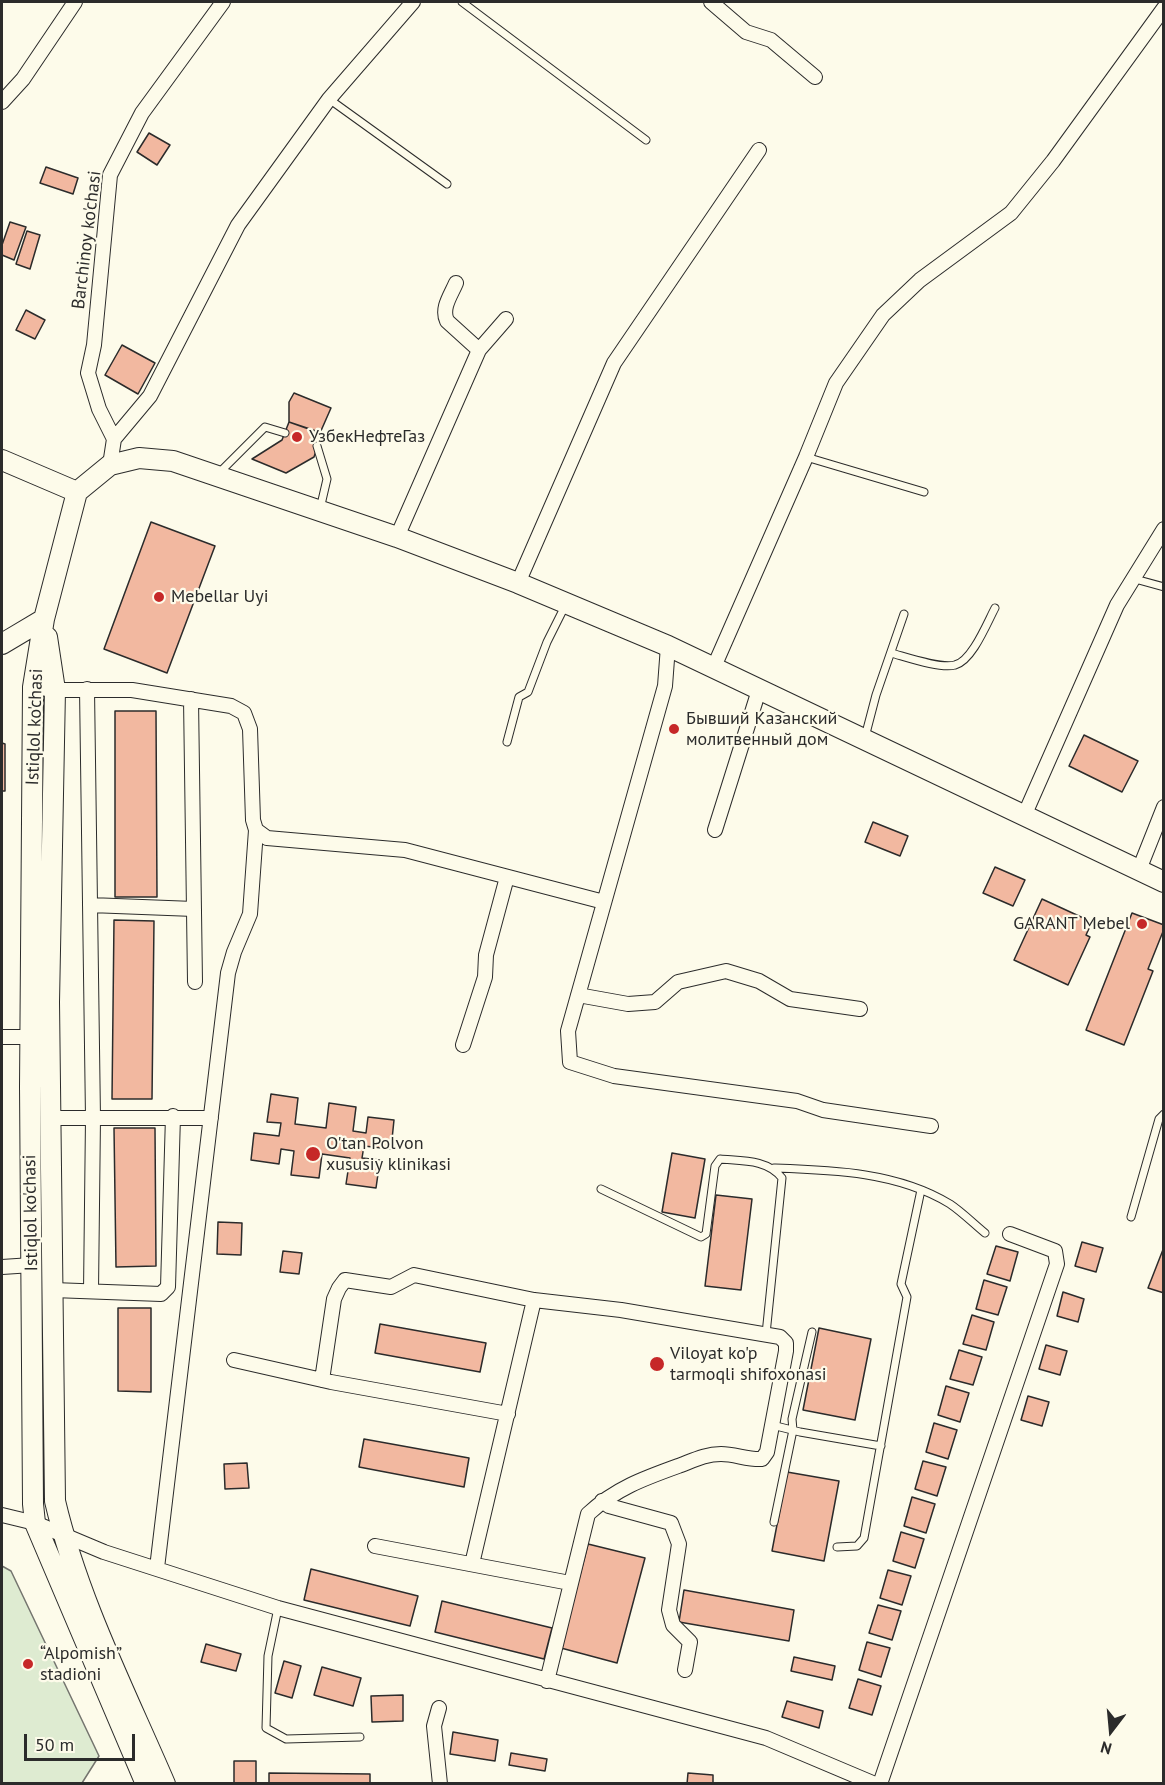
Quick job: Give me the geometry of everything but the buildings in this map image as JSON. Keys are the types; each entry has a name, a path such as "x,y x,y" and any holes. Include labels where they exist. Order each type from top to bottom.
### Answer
{"main road":[{"path":"2,644 44,620 77,492 110,465 139,458 173,460 397,537 518,583 668,646 1164,882"},
{"path":"2,460 77,492"},
{"name":"Istiqlol ko'chasi","path":"44,620 33,687 30,1037 34,1523 146,1784"},
{"name":"Istiqlol ko'chasi","path":"44,620 55,690 49,1002 55,1501 63,1535 89,1606 165,1784"}],"street":[{"path":"2,102 22,79 75,2"},
{"name":"Barchinoy ko'chasi","path":"114,439 99,408 88,373 94,345 110,175 142,113 223,2"},
{"path":"110,465 114,439 150,396 238,225 329,99 413,2"},
{"path":"711,2 746,32 771,40 815,76"},
{"path":"713,669 836,383 882,315 920,280 1011,213 1053,161 1164,8"},
{"path":"518,583 614,363 759,150"},
{"path":"456,283 444,314 447,321 479,350"},
{"path":"397,537 479,350 506,319"},
{"path":"1024,816 1117,605 1164,529"},
{"path":"668,646 665,686 568,1031 570,1062 614,1076 797,1101 823,1110 931,1126"},
{"path":"33,687 55,690 132,690 231,706 244,713 250,729 253,820 256,830 250,914 234,952 228,974 158,1568"},
{"path":"87,689 93,1118 91,1291"},
{"path":"715,830 759,690"},
{"path":"191,699 195,982"},
{"path":"1139,870 1164,807"},
{"path":"256,830 267,838 405,850 604,902"},
{"path":"463,1045 485,977 486,955 507,877"},
{"path":"90,905 194,909"},
{"path":"578,995 628,1004 655,1002 678,982 726,971 759,981 790,999 860,1010"},
{"path":"2,1037 30,1037"},
{"path":"51,1118 173,1116 211,1118"},
{"path":"53,1290 161,1293 168,1287 173,1116"},
{"path":"880,1784 1057,1264 1055,1251 1010,1234"},
{"path":"2,1268 32,1264"},
{"path":"322,1380 334,1299 345,1280 391,1287 414,1275 534,1300 621,1310 780,1336 786,1343 767,1452 762,1459 754,1460 722,1454 706,1455 632,1482 602,1501 588,1514 547,1681"},
{"path":"472,1564 534,1300"},
{"path":"234,1360 322,1380 508,1414"},
{"path":"602,1501 609,1506 671,1523 679,1544 669,1610 673,1625 690,1642 685,1670"},
{"path":"2,1515 34,1523 104,1552 278,1608 765,1738 875,1784"},
{"path":"375,1545 570,1583"},
{"path":"439,1708 434,1726 440,1784"}],"lane":[{"path":"462,2 646,140"},
{"path":"329,99 447,184"},
{"path":"216,476 266,427 285,432"},
{"path":"317,446 327,479 320,511"},
{"path":"806,457 924,492"},
{"path":"1135,579 1164,586"},
{"path":"507,741 519,697 528,692 547,642 566,603"},
{"path":"891,653 944,666 956,665 969,656 995,608"},
{"path":"864,740 904,614"},
{"path":"1131,1217 1159,1119 1164,1114"},
{"path":"601,1189 701,1237 706,1233 715,1166 720,1159 756,1162 774,1168 877,1176 921,1190 950,1204 985,1233"},
{"path":"766,1334 782,1178 774,1168"},
{"path":"837,1547 857,1546 864,1538 907,1298 901,1284 921,1190"},
{"path":"774,1522 793,1430 792,1419 812,1332"},
{"path":"772,1425 881,1446"},
{"path":"278,1608 268,1656 266,1728 286,1739 360,1737"}],"green space":[{"name":"“Alpomish” stadioni","path":"2,1566 11,1571 99,1756 82,1783 2,1783"}],"place":[{"name":"УзбекНефтеГаз","path":"297,437"},
{"name":"Mebellar Uyi","path":"159,597"},
{"name":"Бывший Казанский молитвенный дом","path":"674,729"},
{"name":"GARANT Mebel","path":"1142,924"},
{"name":"O'tan Polvon xususiy klinikasi","path":"313,1154"},
{"name":"Viloyat ko'p tarmoqli shifoxonasi","path":"657,1364"},
{"name":"“Alpomish” stadioni","path":"28,1664"}]}
